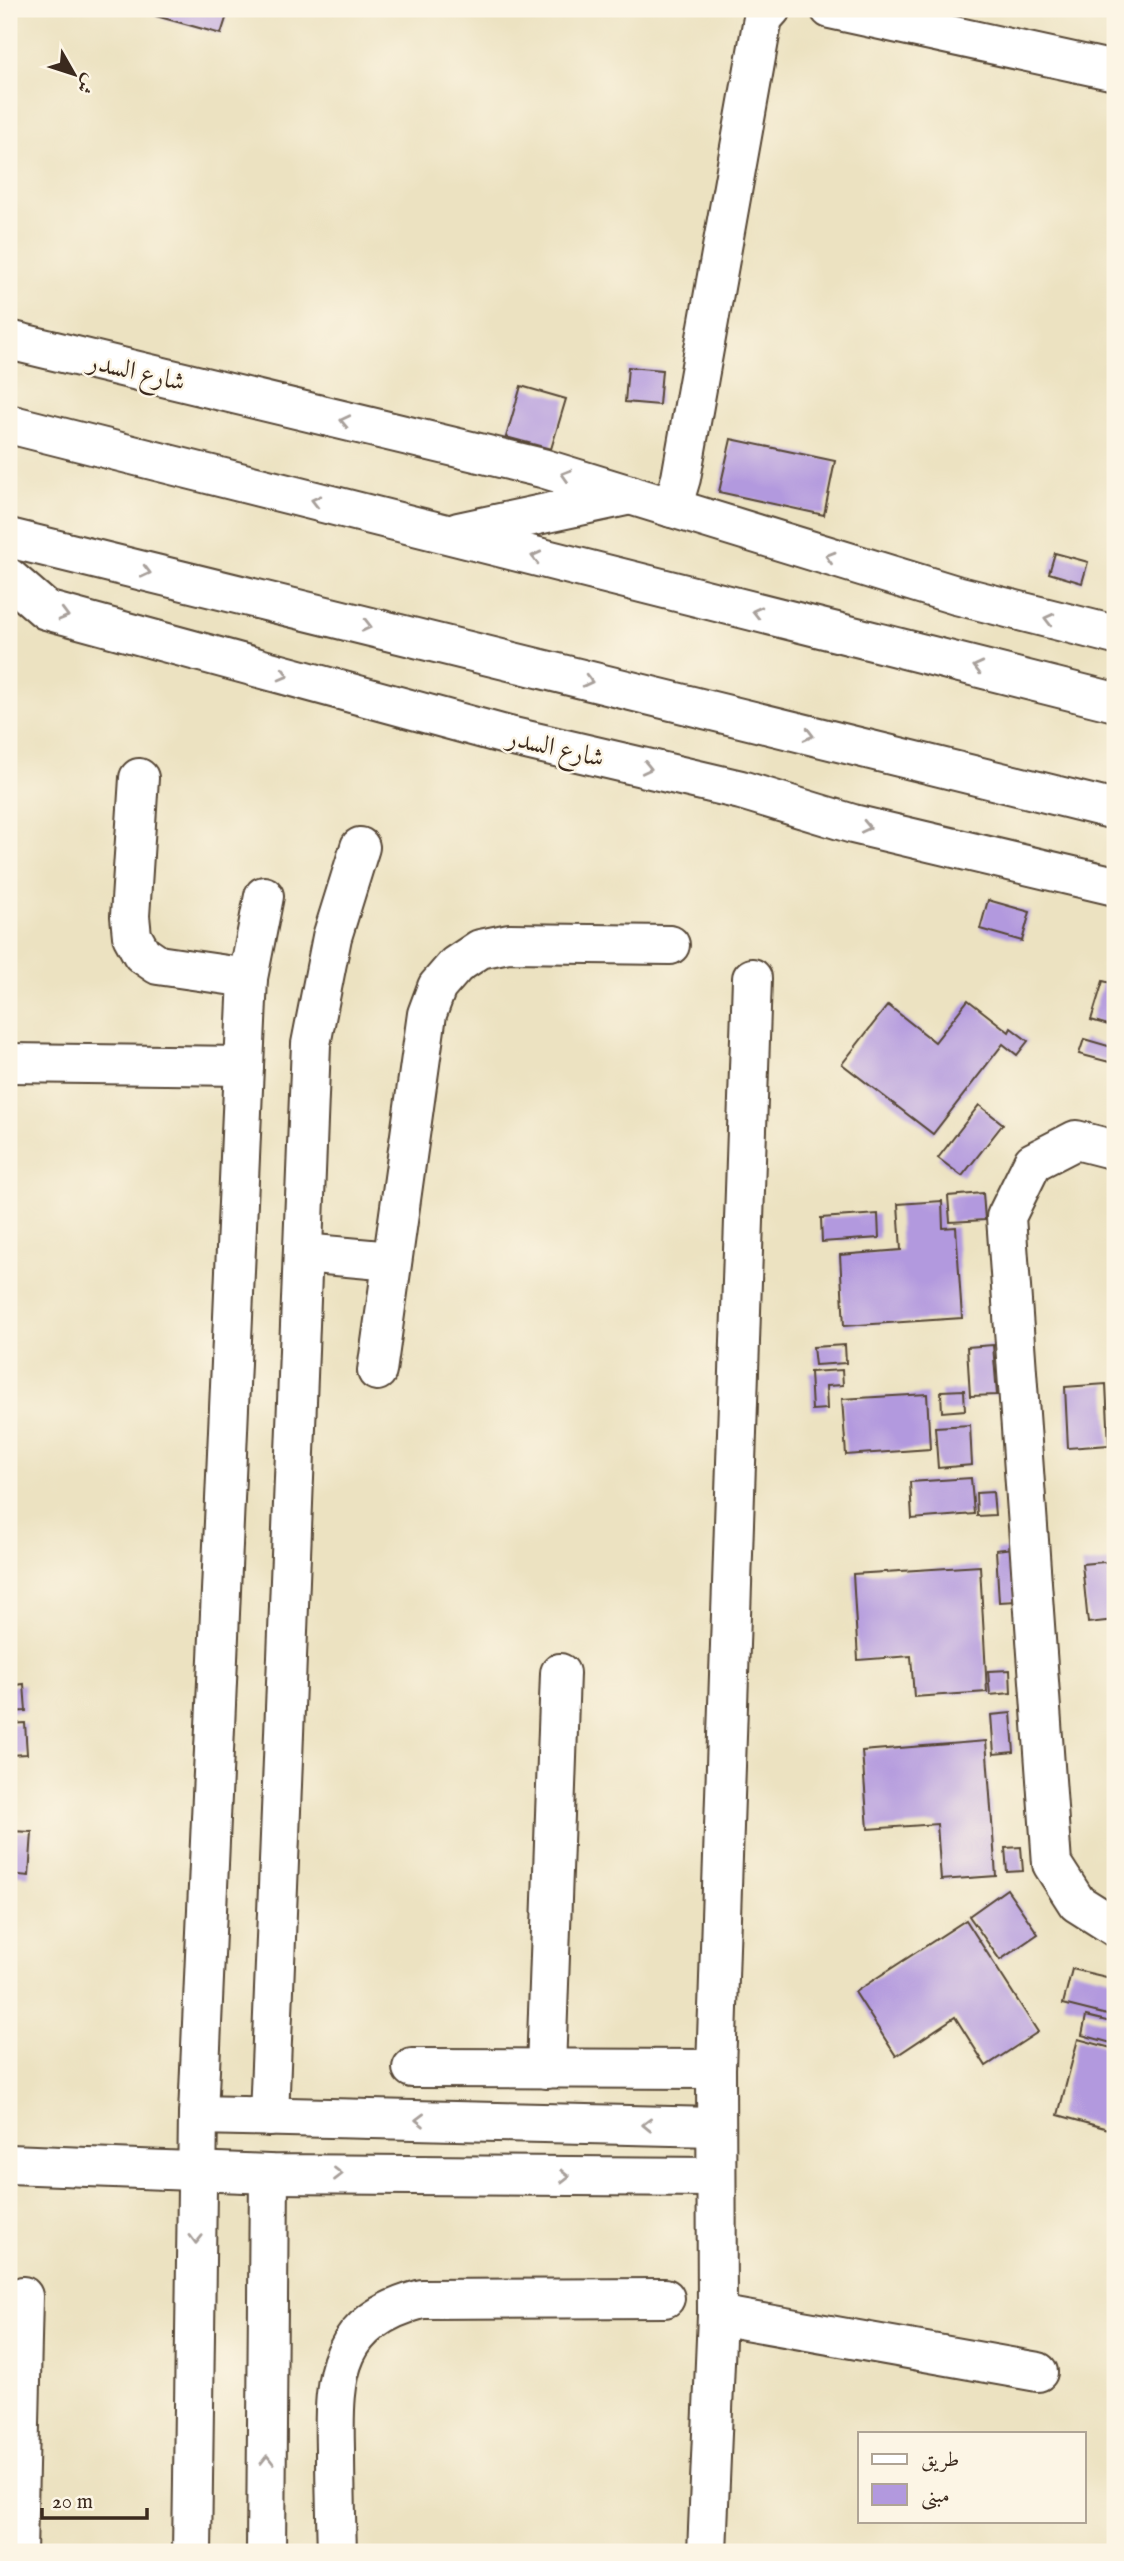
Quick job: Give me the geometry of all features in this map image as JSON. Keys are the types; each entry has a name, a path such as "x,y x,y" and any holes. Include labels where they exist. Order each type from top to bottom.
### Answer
{"street":[{"path":"672,508 681,478 764,18 771,9"},
{"path":"830,9 1115,71"},
{"name":"شارع السدر","path":"9,340 542,468 956,595 1115,635"},
{"path":"9,424 1115,702"},
{"path":"447,534 631,495"},
{"path":"9,538 1115,810"},
{"name":"شارع السدر","path":"9,578 46,610 509,736 741,790 853,824 1115,886"},
{"path":"139,778 130,916 132,936 142,954 158,965 248,978"},
{"path":"269,2117 311,1044 332,937 360,847"},
{"path":"192,2552 198,2115 248,978 264,896"},
{"path":"377,1371 427,1014 437,987 456,965 480,949 509,943 670,945"},
{"path":"707,2552 717,2315 716,2069 752,978"},
{"path":"9,1063 244,1066"},
{"path":"1115,1150 1076,1140 1032,1162 1006,1217 1052,1864 1077,1903 1115,1927"},
{"path":"303,1253 392,1261"},
{"path":"546,2069 560,1673"},
{"path":"412,2068 716,2069"},
{"path":"198,2115 715,2127"},
{"path":"9,2164 269,2174 715,2177"},
{"path":"266,2552 269,2174"},
{"path":"18,2552 14,2454 23,2296"},
{"path":"337,2552 334,2405 336,2380 343,2356 357,2335 375,2318 397,2305 422,2299 665,2298"},
{"path":"717,2315 1038,2372"}],"building":[{"path":"158,9 229,9 221,34 156,16"},
{"path":"628,367 662,370 659,405 625,402"},
{"path":"521,386 566,399 551,449 506,437"},
{"path":"731,439 835,461 824,515 719,492"},
{"path":"1055,553 1088,562 1082,583 1049,573"},
{"path":"988,900 1030,912 1022,941 980,929"},
{"path":"1103,981 1115,984 1115,1027 1091,1020"},
{"path":"968,1000 1009,1032 1011,1028 1028,1041 1017,1055 1003,1044 933,1134 842,1064 888,1005 935,1042"},
{"path":"1084,1039 1115,1048 1113,1063 1079,1054"},
{"path":"979,1105 1003,1124 962,1176 938,1158"},
{"path":"983,1193 985,1220 950,1222 948,1196"},
{"path":"942,1201 943,1228 956,1227 962,1318 844,1326 840,1255 901,1250 898,1204"},
{"path":"878,1214 879,1238 822,1242 821,1218"},
{"path":"845,1345 846,1363 815,1365 813,1347"},
{"path":"993,1345 997,1395 970,1396 967,1347"},
{"path":"842,1370 843,1385 826,1386 827,1409 812,1410 810,1372"},
{"path":"1106,1384 1109,1445 1068,1448 1065,1387"},
{"path":"964,1390 965,1410 942,1412 941,1391"},
{"path":"927,1394 930,1449 846,1455 842,1399"},
{"path":"11,1421 13,1448 9,1448 9,1422"},
{"path":"970,1425 972,1465 938,1468 935,1427"},
{"path":"9,1458 12,1458 14,1487 9,1487"},
{"path":"971,1478 974,1514 912,1519 910,1482"},
{"path":"993,1492 995,1515 977,1516 976,1493"},
{"path":"1013,1548 1017,1601 999,1602 996,1550"},
{"path":"1115,1561 1115,1620 1088,1623 1082,1564"},
{"path":"980,1566 987,1692 914,1697 911,1656 858,1660 853,1574"},
{"path":"1010,1670 1011,1693 990,1695 988,1671"},
{"path":"24,1684 26,1711 9,1712 9,1686"},
{"path":"1011,1713 1014,1752 994,1754 991,1715"},
{"path":"25,1723 27,1754 9,1755 9,1724"},
{"path":"986,1741 996,1876 941,1880 937,1824 868,1829 862,1751"},
{"path":"9,1831 32,1832 29,1876 9,1874"},
{"path":"1021,1847 1023,1871 1007,1872 1005,1848"},
{"path":"1007,1889 1038,1934 1000,1960 969,1916"},
{"path":"966,1920 1038,2032 986,2066 955,2017 896,2056 855,1992"},
{"path":"1072,1969 1115,1979 1115,2017 1063,2004"},
{"path":"1086,2016 1115,2023 1115,2044 1082,2035"},
{"path":"1078,2039 1115,2049 1115,2131 1058,2115"}]}
